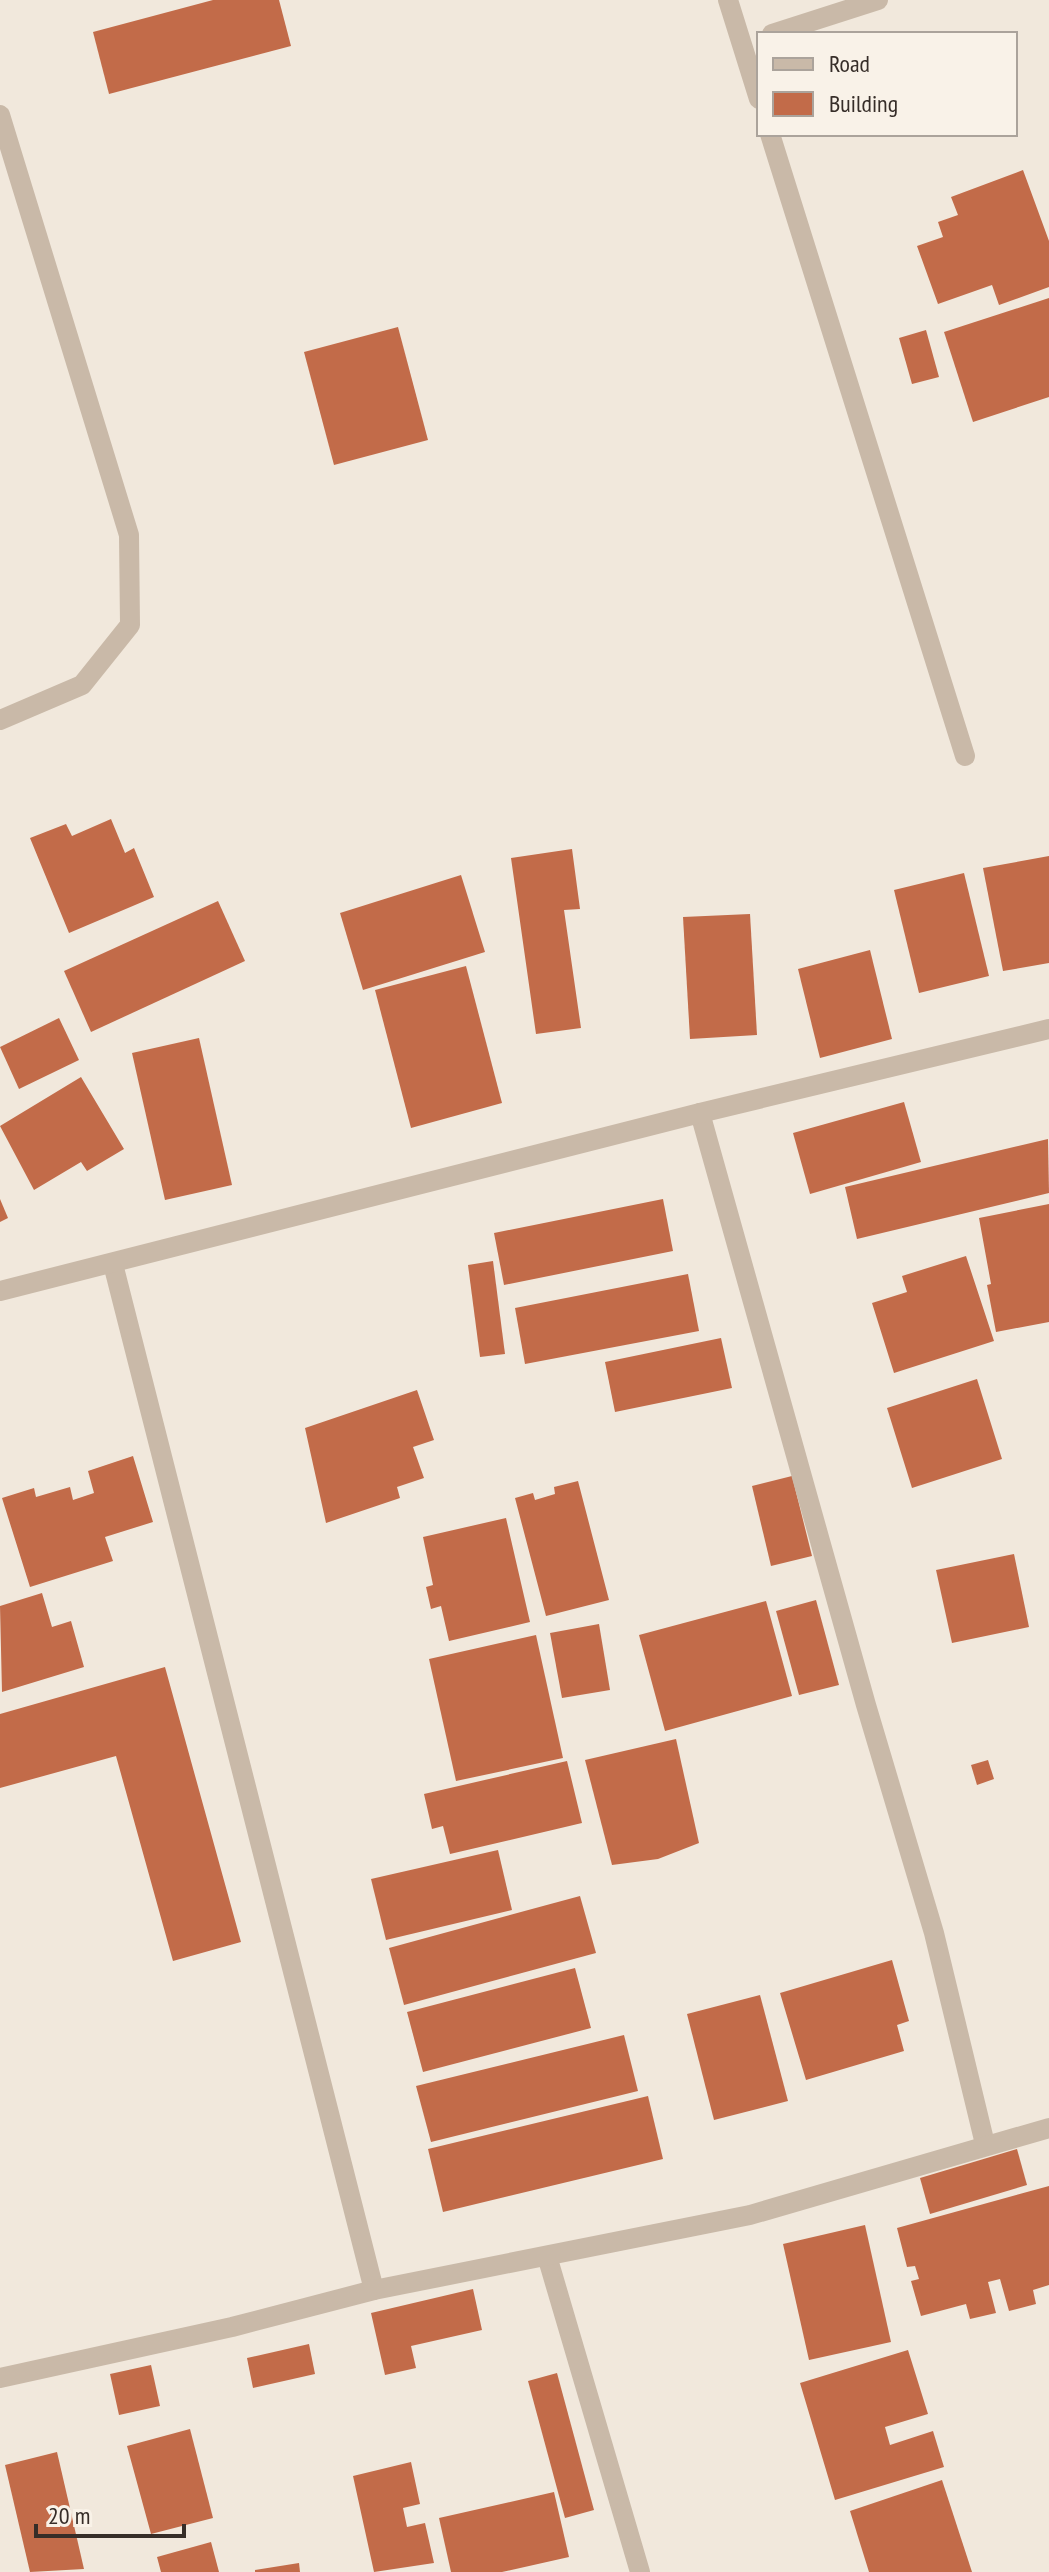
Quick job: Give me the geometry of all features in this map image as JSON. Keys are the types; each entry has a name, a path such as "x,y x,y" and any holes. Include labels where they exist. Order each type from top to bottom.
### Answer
{"street":[{"path":"728,0 750,41 757,86"},
{"path":"778,32 878,0"},
{"path":"0,115 129,535 130,625 82,685 0,720"},
{"path":"771,136 965,756"},
{"path":"0,1291 700,1113 1049,1029"},
{"path":"700,1113 934,1933 985,2144"},
{"path":"113,1264 374,2290"},
{"path":"0,2378 232,2327 374,2290 750,2215 985,2144 1049,2128"},
{"path":"547,2256 640,2572"}],"building":[{"path":"213,0 279,0 291,46 109,94 93,32"},
{"path":"1023,170 1049,241 1049,287 999,305 992,285 938,304 917,246 943,237 938,222 958,215 951,197"},
{"path":"1049,298 1049,397 973,422 944,332"},
{"path":"398,327 428,440 334,465 304,352"},
{"path":"926,330 939,377 912,384 899,338"},
{"path":"111,819 125,853 134,848 154,897 69,933 30,838 66,824 72,836"},
{"path":"572,849 580,909 564,910 581,1028 536,1034 511,858"},
{"path":"1049,856 1049,963 1003,971 983,868"},
{"path":"964,873 989,976 919,993 894,890"},
{"path":"461,875 485,952 363,990 340,913"},
{"path":"218,901 245,961 91,1032 64,971"},
{"path":"750,914 757,1035 690,1039 683,917"},
{"path":"870,950 892,1039 820,1058 798,969"},
{"path":"466,966 502,1103 411,1128 375,990"},
{"path":"59,1018 79,1060 19,1089 0,1047"},
{"path":"199,1038 232,1185 165,1200 132,1053"},
{"path":"81,1077 124,1149 87,1171 81,1162 34,1190 0,1126"},
{"path":"904,1102 921,1162 810,1194 793,1133"},
{"path":"1048,1139 1049,1193 857,1239 845,1187"},
{"path":"0,1199 8,1218 0,1222"},
{"path":"663,1199 673,1251 504,1285 494,1233"},
{"path":"1049,1204 1049,1322 996,1332 979,1218"},
{"path":"966,1256 994,1341 894,1373 872,1303 907,1292 902,1276"},
{"path":"493,1261 505,1354 480,1357 468,1265"},
{"path":"688,1274 699,1331 525,1364 515,1308"},
{"path":"721,1338 732,1388 615,1412 605,1362"},
{"path":"977,1379 1002,1459 912,1488 887,1408"},
{"path":"417,1390 434,1440 413,1447 424,1478 397,1487 400,1498 326,1523 305,1428"},
{"path":"133,1456 153,1522 105,1537 113,1561 30,1587 2,1498 34,1488 36,1497 70,1487 73,1500 94,1493 88,1471"},
{"path":"792,1476 812,1556 771,1566 752,1486"},
{"path":"578,1481 609,1600 546,1616 515,1498 533,1493 535,1500 555,1494 554,1487"},
{"path":"506,1518 530,1622 449,1641 441,1606 431,1609 426,1587 433,1585 423,1537"},
{"path":"1014,1554 1029,1627 952,1643 936,1570"},
{"path":"42,1593 52,1627 71,1621 84,1667 2,1692 0,1606"},
{"path":"816,1600 839,1685 799,1695 776,1611"},
{"path":"766,1601 792,1696 665,1731 639,1635"},
{"path":"599,1624 610,1690 562,1698 550,1633"},
{"path":"536,1635 563,1758 456,1781 429,1659"},
{"path":"165,1667 241,1942 173,1961 116,1756 0,1788 0,1714"},
{"path":"676,1739 699,1843 658,1859 612,1865 585,1760"},
{"path":"988,1760 994,1779 977,1785 971,1765"},
{"path":"567,1761 582,1823 450,1854 443,1826 432,1829 424,1794"},
{"path":"498,1850 512,1910 386,1940 371,1879"},
{"path":"580,1896 596,1953 404,2005 389,1948"},
{"path":"892,1960 909,2021 897,2025 904,2051 806,2080 780,1993"},
{"path":"575,1968 591,2028 423,2072 407,2012"},
{"path":"760,1995 788,2101 714,2120 687,2014"},
{"path":"624,2035 638,2091 431,2142 416,2086"},
{"path":"648,2096 663,2159 443,2212 428,2149"},
{"path":"1017,2149 1027,2185 930,2214 920,2178"},
{"path":"1049,2186 1049,2285 1033,2290 1036,2304 1009,2311 1000,2279 988,2282 996,2313 970,2319 966,2304 921,2316 911,2281 919,2279 915,2266 907,2267 897,2228"},
{"path":"865,2225 891,2342 809,2360 783,2244"},
{"path":"473,2289 482,2330 411,2346 416,2368 385,2375 371,2313"},
{"path":"309,2344 315,2374 253,2388 247,2358"},
{"path":"908,2350 928,2414 885,2427 890,2445 933,2431 944,2467 835,2500 800,2383"},
{"path":"151,2365 160,2406 119,2415 110,2374"},
{"path":"557,2373 594,2510 565,2518 528,2381"},
{"path":"190,2429 213,2518 151,2534 127,2446"},
{"path":"57,2452 84,2569 30,2572 5,2465"},
{"path":"411,2462 420,2504 403,2508 407,2527 425,2523 434,2563 374,2572 353,2476"},
{"path":"942,2480 972,2572 869,2572 850,2511"},
{"path":"554,2492 569,2557 502,2572 451,2572 439,2518"},
{"path":"211,2542 219,2572 161,2572 157,2557"},
{"path":"299,2563 300,2572 255,2572 255,2570"}]}
